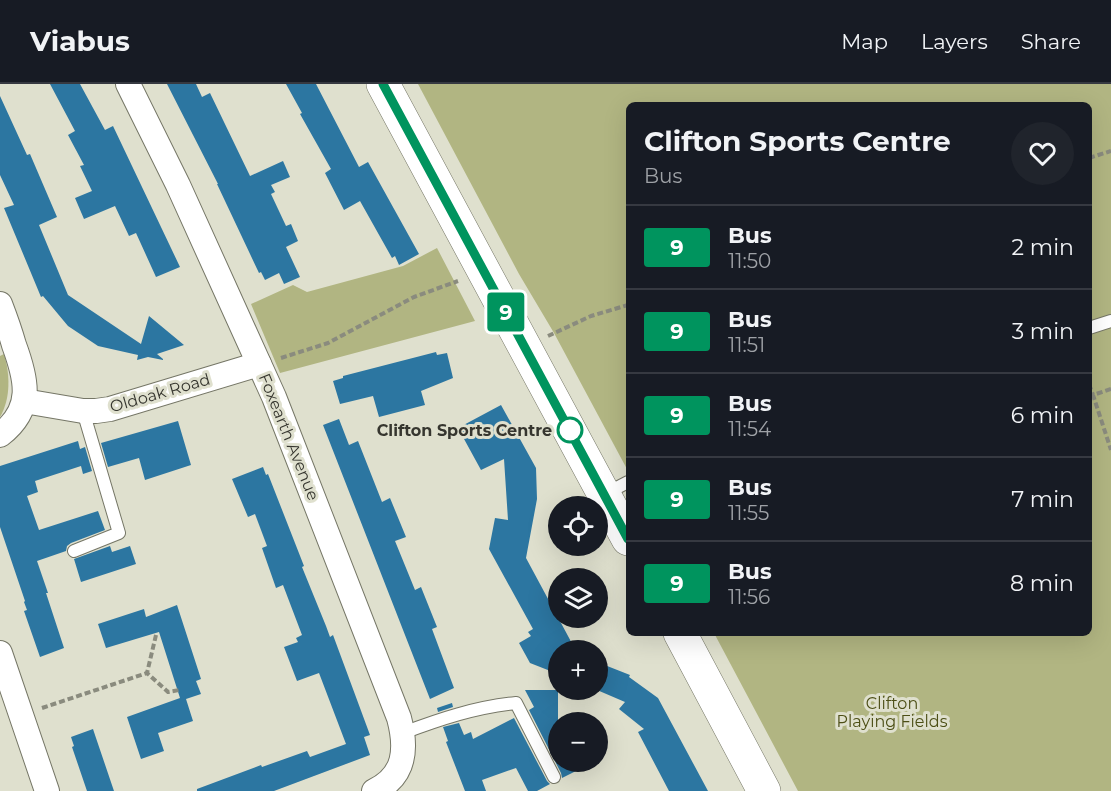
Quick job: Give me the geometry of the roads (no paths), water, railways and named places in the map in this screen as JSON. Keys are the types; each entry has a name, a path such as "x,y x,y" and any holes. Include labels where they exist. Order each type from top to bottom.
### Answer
{"street":[{"name":"Foxearth Avenue","path":"128,84 178,185 274,397 399,718 403,733 403,757 391,779 374,791"},
{"path":"383,84 526,349 616,488 626,530"},
{"path":"0,304 21,364 26,391 17,417 0,435"},
{"name":"Oldoak Road","path":"24,401 96,411 259,364"},
{"path":"682,636 764,791"},
{"path":"0,654 10,718 47,791"}],"lane":[{"path":"1092,327 1111,321"},
{"path":"74,551 119,533 83,411"},
{"path":"403,733 458,714 516,703 554,777"}],"place":[{"name":"Clifton Sports Centre","path":"570,430"}],"park label":[{"name":"Clifton Playing Fields","path":"892,712"}]}
